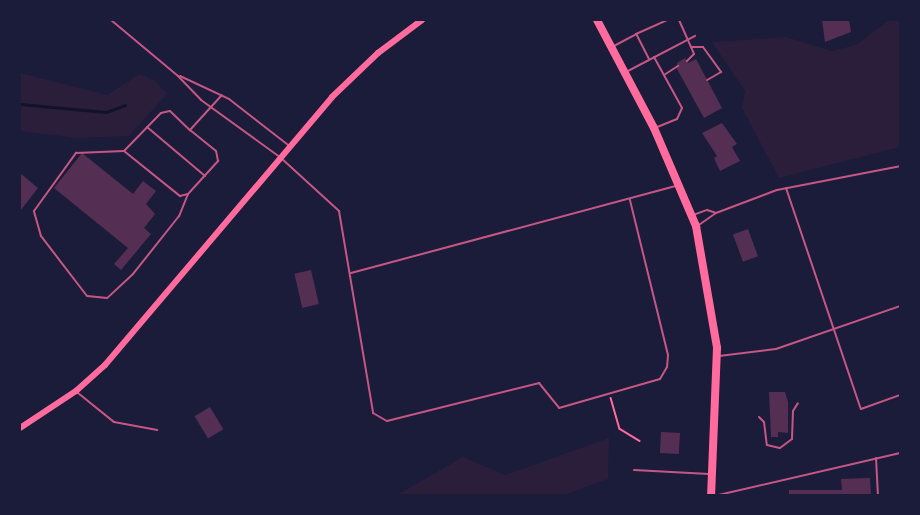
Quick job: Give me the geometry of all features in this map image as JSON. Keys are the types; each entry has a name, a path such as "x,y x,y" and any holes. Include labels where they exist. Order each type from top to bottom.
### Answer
{"highway":[{"path":"597,20 626,72 681,184 696,226 718,356 713,495"}],"main road":[{"path":"20,428 76,391 129,339 290,146 352,76 422,20"}],"lane":[{"path":"111,20 178,76 201,100 213,105 281,158 339,211 373,412 387,421 539,383 559,408 655,382 669,363 630,200"},
{"path":"612,47 667,20"},
{"path":"679,20 694,54 687,61"},
{"path":"636,34 648,59"},
{"path":"626,72 695,36"},
{"path":"691,47 704,47 721,72 707,80"},
{"path":"654,57 682,115 654,128"},
{"path":"664,75 678,66"},
{"path":"178,76 222,95 290,146"},
{"path":"190,130 222,95"},
{"path":"124,151 161,113 170,111 216,151 218,161 188,194 179,216 133,274 107,298 87,296 41,236 34,211 76,153 124,151 180,196 188,194"},
{"path":"147,127 205,176"},
{"path":"696,226 716,213 786,188 900,166"},
{"path":"351,273 630,200 681,184"},
{"path":"786,188 832,330 861,409 900,395"},
{"path":"692,216 707,210 716,213"},
{"path":"718,356 756,354 900,306"},
{"path":"76,391 114,422 157,430"},
{"path":"759,417 764,422 767,445 780,448 792,439 793,411 798,403"},
{"path":"713,495 900,453"},
{"path":"876,458 878,495"},
{"path":"634,470 712,474"}],"path":[{"path":"610,394 620,429 640,441"}],"shaded area":[{"path":"889,20 900,20 900,147 779,178 742,108 745,91 712,42 786,37 831,51 856,45"},
{"path":"20,73 107,95 140,74 155,81 167,94 129,136 78,138 20,131"},
{"path":"609,438 608,479 564,495 397,495 463,457 505,475"}],"building":[{"path":"822,20 849,20 851,32 825,42"},
{"path":"685,58 688,63 696,59 722,108 704,118 677,69 677,63"},
{"path":"722,123 737,144 732,147 740,161 720,171 714,158 717,156 702,133"},
{"path":"82,153 133,194 143,181 156,191 146,204 155,214 144,228 151,234 121,270 114,264 128,248 54,188"},
{"path":"20,173 38,188 20,211"},
{"path":"748,229 758,256 743,262 733,234"},
{"path":"311,270 319,304 302,308 294,274"},
{"path":"769,392 785,392 788,402 788,433 778,432 778,437 771,437"},
{"path":"210,407 223,429 208,439 195,416"},
{"path":"661,432 680,433 679,454 660,453"},
{"path":"870,478 871,496 789,496 789,490 842,490 841,479"}],"waterway":[{"path":"20,104 106,112 125,105"}]}
